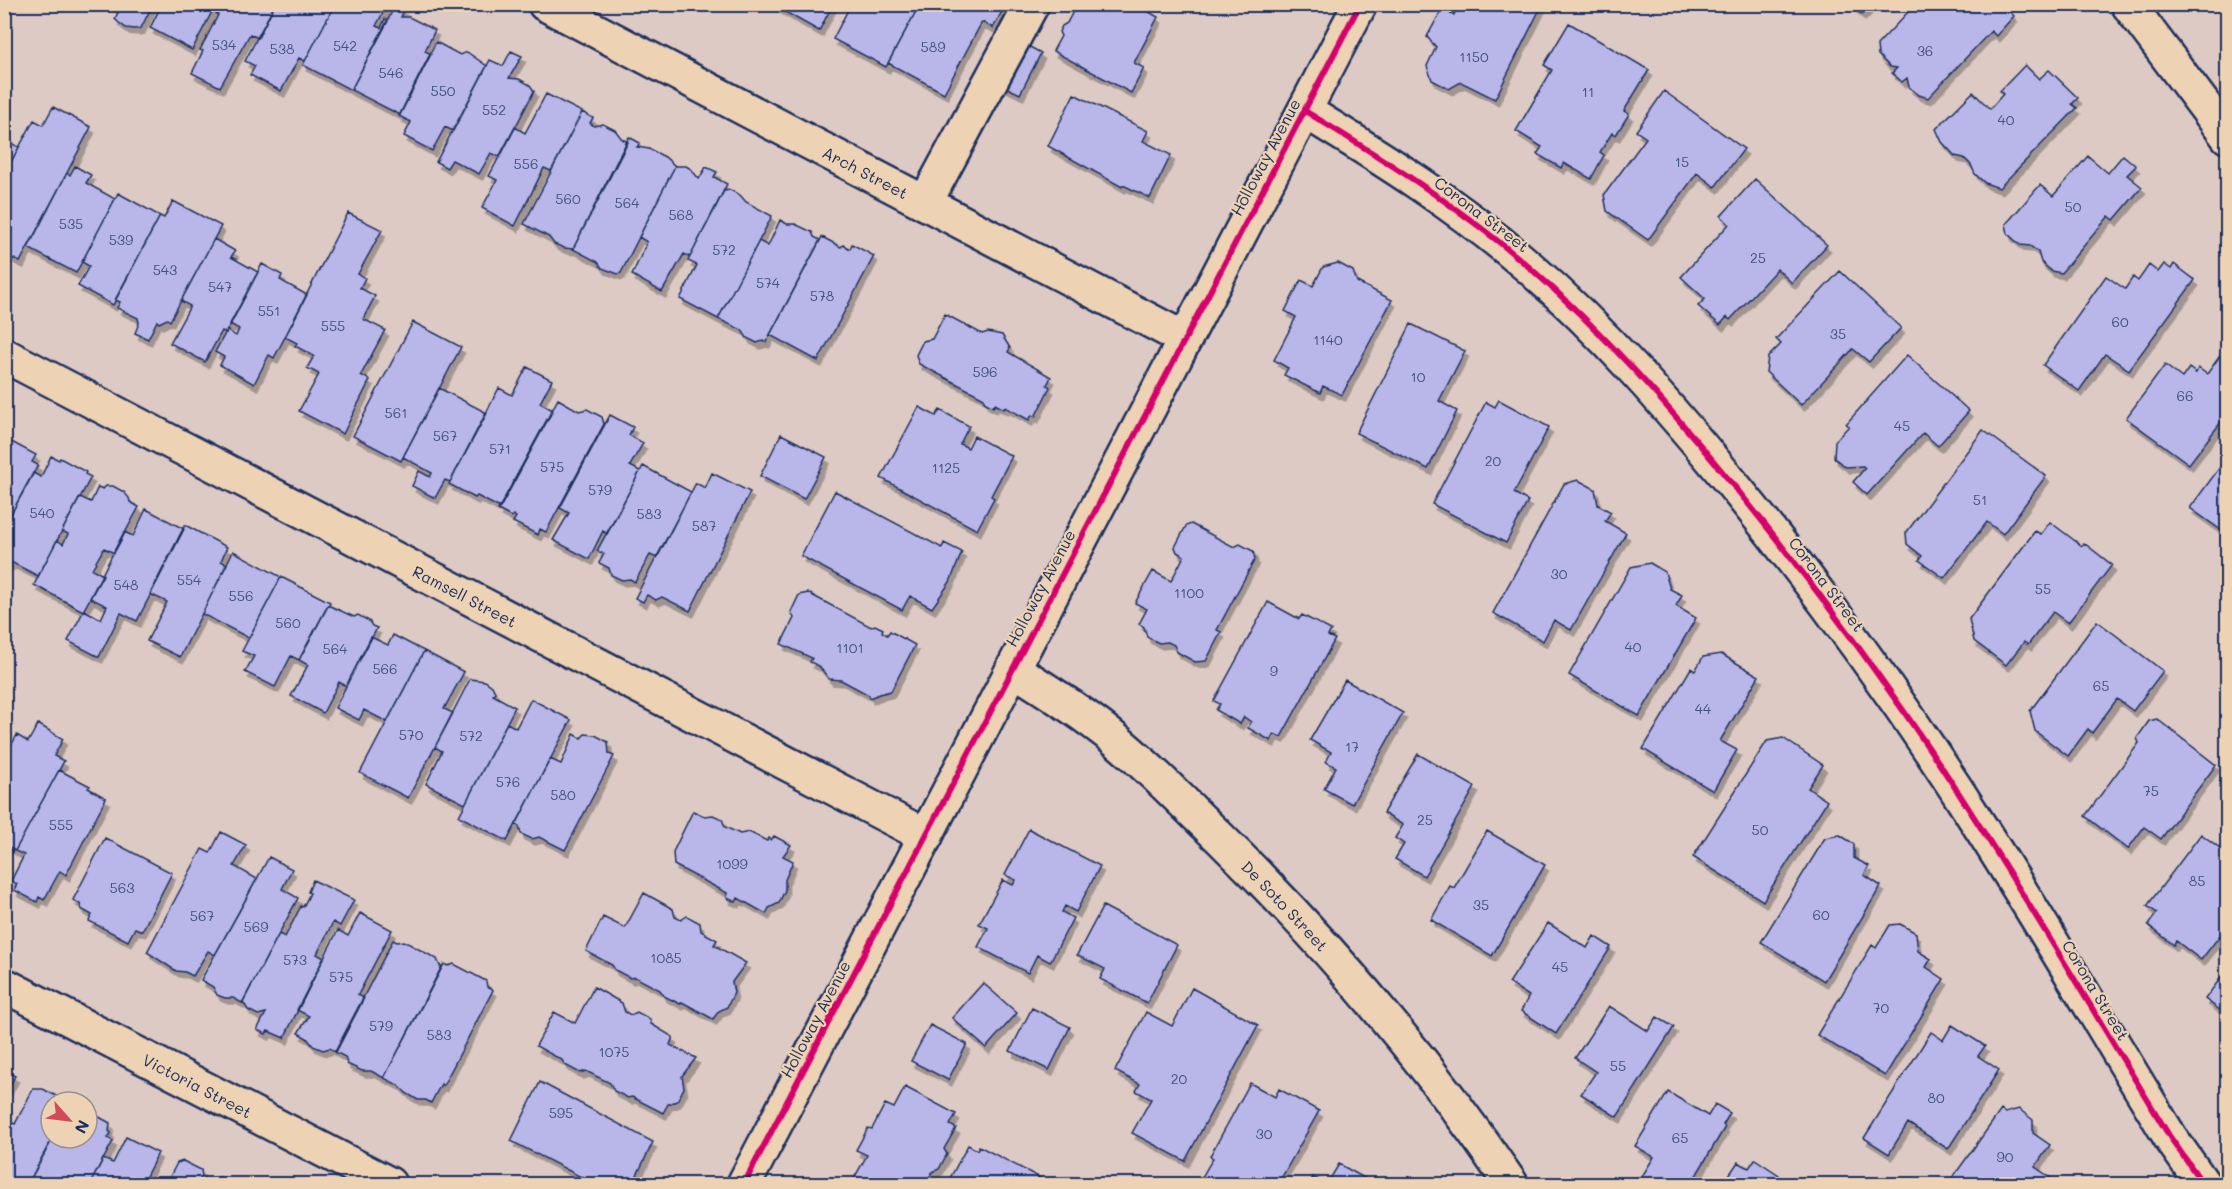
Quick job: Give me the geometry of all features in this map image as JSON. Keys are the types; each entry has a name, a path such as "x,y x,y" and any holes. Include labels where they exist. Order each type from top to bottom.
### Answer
{"street":[{"name":"Arch Street","path":"545,4 1185,339"},
{"path":"925,203 1032,4"},
{"name":"Holloway Avenue","path":"744,1185 1360,4"},
{"path":"2128,4 2228,137"},
{"name":"Corona Street","path":"1305,111 1433,193 1527,265 1609,342 1687,429 1764,522 1840,622 1916,731 1980,826 2170,1137 2203,1185"},
{"name":"Ramsell Street","path":"4,355 926,836"},
{"name":"De Soto Street","path":"1013,669 1062,699 1112,737 1260,878 1341,964 1420,1059 1511,1185"},
{"name":"Victoria Street","path":"4,985 389,1185"}],"building":[{"path":"108,4 153,4 141,28 135,29 126,28 118,22 115,19 119,10"},
{"path":"162,4 216,4 192,50 150,28"},
{"path":"216,4 275,4 258,38 250,34 220,87 192,73 203,51 200,50 218,15 212,11"},
{"path":"275,4 335,4 305,61 299,58 281,91 250,75 255,66 245,61"},
{"path":"335,4 387,5 376,26 381,28 385,19 388,21 351,90 303,65"},
{"path":"771,4 833,4 819,31"},
{"path":"851,4 920,4 886,67 833,39"},
{"path":"920,4 1006,4 993,28 982,22 944,93 888,63"},
{"path":"1077,4 1135,4 1158,17 1134,63 1144,68 1131,93 1053,51 1061,36 1059,32 1062,26 1067,23"},
{"path":"1459,4 1542,5 1495,99 1461,82 1449,89 1432,80 1427,66 1436,47 1427,37 1442,9 1454,15"},
{"path":"1851,4 1872,4 1862,15"},
{"path":"1907,4 2002,4 2014,16 1996,36 1991,31 1928,98 1919,95 1909,87 1907,78 1902,82 1892,73 1897,68 1890,67 1878,55 1877,45 1910,10 1905,7"},
{"path":"395,6 404,10 401,17 409,17 435,30 425,51 431,54 400,115 351,90"},
{"path":"1569,23 1649,70 1624,111 1629,114 1616,135 1612,133 1600,152 1604,155 1591,179 1564,163 1561,168 1537,154 1542,147 1516,131 1552,70 1544,65"},
{"path":"1019,41 1041,53 1020,94 997,83"},
{"path":"436,42 460,55 467,52 487,66 453,131 445,127 432,151 404,136 411,122 399,116"},
{"path":"511,51 522,56 509,78 519,79 530,85 534,91 500,157 491,153 479,174 452,160 447,168 436,162 490,60 503,66"},
{"path":"2025,65 2039,79 2049,70 2078,98 2072,104 2077,108 1999,188 1985,183 1975,174 1971,165 1964,158 1955,156 1942,142 1936,129 1973,92 1990,109 2003,94 2000,91"},
{"path":"1664,91 1744,149 1715,187 1697,173 1648,240 1607,211 1604,195 1646,138 1636,131"},
{"path":"546,94 582,112 551,171 544,168 515,226 482,208 497,180 489,176 515,127 525,133"},
{"path":"1074,94 1148,131 1143,141 1171,155 1150,198 1123,185 1122,187 1048,146"},
{"path":"53,107 91,127 20,262 4,254 4,175 34,120 43,125"},
{"path":"582,112 593,118 590,123 594,126 603,124 615,130 622,139 628,142 573,249 554,244 549,237 524,224"},
{"path":"629,137 640,143 637,147 649,149 665,157 675,166 621,273 618,274 602,268 598,262 573,249"},
{"path":"4,140 19,147 4,175"},
{"path":"2123,155 2136,166 2127,175 2142,187 2114,220 2109,216 2061,273 2051,271 2041,262 2038,252 2030,246 2020,245 2008,234 2006,224 2040,185 2053,196 2088,156 2108,173"},
{"path":"75,166 91,175 86,183 115,199 76,273 28,248 67,173 70,175"},
{"path":"675,166 686,166 699,179 706,167 717,172 714,177 727,184 690,257 684,254 662,292 632,275 647,242 639,237"},
{"path":"1755,179 1827,245 1792,283 1777,269 1730,320 1727,317 1720,325 1698,306 1705,299 1681,277 1729,224 1721,216"},
{"path":"730,190 772,216 718,319 680,299 697,265 688,261 724,191"},
{"path":"118,193 160,216 113,305 78,286 89,266 82,262"},
{"path":"173,201 221,226 170,321 167,319 159,323 157,321 148,339 135,333 139,323 138,318 117,308 120,302 115,300 160,216 164,218"},
{"path":"348,213 382,230 358,274 365,278 360,288 375,296 363,319 385,330 361,375 370,380 343,434 299,411 319,374 307,368 314,356 295,346 297,343 285,337"},
{"path":"780,220 812,232 814,237 820,240 766,342 757,343 747,338 742,330 718,319 759,241 768,246"},
{"path":"822,237 841,247 843,245 850,249 852,244 874,256 818,361 770,335"},
{"path":"214,239 235,251 231,257 258,272 226,333 222,331 205,362 170,343 190,306 181,301"},
{"path":"1338,263 1353,271 1357,282 1392,300 1342,395 1323,386 1320,393 1284,375 1288,368 1274,360 1296,317 1285,311 1301,280 1313,286 1323,267"},
{"path":"262,264 282,275 280,280 307,295 274,358 269,355 254,384 220,365 224,357 215,352 227,330 236,336 239,329 230,324"},
{"path":"2164,264 2171,269 2174,264 2195,280 2129,370 2105,354 2079,391 2043,365 2106,276 2125,289 2133,277 2138,281 2149,265 2158,272"},
{"path":"1840,271 1901,328 1869,362 1853,349 1801,405 1766,372 1768,357 1781,344 1776,339"},
{"path":"945,314 982,334 988,332 1002,335 1010,348 1008,352 1051,377 1047,385 1050,387 1035,417 1032,415 1029,420 1005,407 1004,409 995,404 993,407 984,402 984,398 919,364 916,355 923,341 932,339"},
{"path":"413,322 461,347 401,461 353,436"},
{"path":"1411,324 1465,351 1439,401 1457,411 1428,469 1356,433"},
{"path":"2222,353 2228,357 2228,413 2189,464 2126,418 2165,365 2182,378 2189,368 2196,373 2198,368 2207,374"},
{"path":"1907,355 1969,411 1938,446 1923,433 1867,495 1853,482 1865,468 1863,466 1846,467 1834,458 1835,441 1849,426 1846,424"},
{"path":"527,367 552,380 540,403 553,410 500,508 449,484 499,388 512,395"},
{"path":"439,388 487,413 450,482 445,480 435,498 412,486 419,471 430,477 432,473 403,457"},
{"path":"558,399 579,411 587,409 602,417 604,424 546,532 540,529 538,535 513,522 516,517 513,515 511,517 498,510"},
{"path":"1499,400 1549,427 1514,493 1528,501 1506,543 1432,504 1486,402 1495,407"},
{"path":"919,407 936,416 940,410 969,426 960,444 968,448 974,436 1012,456 991,496 994,498 977,530 881,478"},
{"path":"610,415 633,427 629,435 643,443 630,466 640,471 607,534 603,531 589,559 553,540 569,513 560,508"},
{"path":"1983,430 2046,476 2003,534 1987,522 1944,578 1919,560 1922,556 1907,544 1906,533"},
{"path":"781,434 826,457 804,499 760,476"},
{"path":"4,438 36,455 32,462 38,465 4,527"},
{"path":"51,456 59,460 60,458 91,477 38,576 13,563 7,565 4,563 4,527 33,473 41,477"},
{"path":"2228,456 2228,535 2190,508"},
{"path":"643,466 691,492 657,558 650,555 635,582 611,575 609,568 599,563 604,554 597,551"},
{"path":"712,473 750,492 690,611 662,597 656,600 647,595 643,602 635,598 696,483 705,488"},
{"path":"1578,480 1595,489 1598,505 1611,512 1605,521 1626,533 1571,630 1554,620 1543,641 1493,613 1564,484"},
{"path":"106,486 113,486 124,492 130,502 139,507 114,553 104,548 92,569 103,575 83,611 34,585 57,540 63,544 68,534 62,531 80,497 91,502 98,487 103,489"},
{"path":"835,491 942,548 944,543 962,552 950,582 932,608 910,596 902,610 801,556"},
{"path":"146,509 184,529 137,621 121,613 99,657 68,641 84,610 101,619 107,606 90,598 124,532 133,536"},
{"path":"2050,522 2082,546 2084,543 2112,565 2068,623 2053,612 2028,645 2024,642 2006,665 1974,641 1969,619 2035,531 2041,534"},
{"path":"1191,524 1234,547 1240,544 1253,551 1255,559 1217,630 1221,632 1206,661 1195,662 1177,652 1174,645 1168,642 1159,643 1147,637 1144,627 1139,624 1147,609 1135,603 1153,571 1171,581 1184,556 1177,552 1175,547 1186,526"},
{"path":"185,525 227,547 221,561 227,564 180,657 147,641 167,602 150,594"},
{"path":"233,551 281,577 249,638 202,614"},
{"path":"1650,563 1665,572 1670,589 1682,595 1676,606 1696,618 1639,716 1569,675 1631,567"},
{"path":"281,577 330,602 299,660 291,656 275,687 245,672 254,656 242,651"},
{"path":"808,593 871,627 875,625 883,629 882,632 887,635 890,631 915,645 891,691 870,698 869,695 841,680 829,679 819,666 810,662 812,658 781,644 794,618 791,612 799,595"},
{"path":"1268,602 1299,619 1302,615 1331,630 1328,636 1335,639 1281,737 1274,734 1271,741 1248,728 1251,722 1244,717 1240,724 1216,710 1220,704 1214,701"},
{"path":"328,605 354,617 358,615 377,628 346,686 339,682 323,713 291,696 308,665 299,660"},
{"path":"2097,621 2163,671 2133,711 2117,699 2092,733 2088,729 2068,756 2035,731 2030,711"},
{"path":"393,635 424,651 387,722 364,710 359,720 335,708 371,637 388,645"},
{"path":"424,651 464,672 444,709 453,713 408,798 360,773"},
{"path":"1721,654 1759,676 1720,741 1737,750 1713,791 1643,749 1691,668 1695,671 1703,657"},
{"path":"470,679 485,681 492,686 495,692 493,695 515,707 465,804 426,784 442,751 435,747"},
{"path":"1345,680 1403,713 1352,804 1324,789 1336,767 1326,762 1331,752 1310,740"},
{"path":"531,699 571,720 507,841 459,816 507,723 516,728"},
{"path":"2157,719 2216,765 2161,839 2144,827 2128,849 2085,816 2139,743 2137,738 2149,721"},
{"path":"38,724 63,739 54,756 64,761 15,851 8,846 4,852 4,758 17,735 28,742"},
{"path":"574,734 581,738 585,734 595,735 608,742 609,754 614,756 565,850 539,837 532,839 521,834 519,826 516,825 550,759 561,764"},
{"path":"1783,738 1823,765 1808,788 1827,801 1763,901 1693,857 1767,741"},
{"path":"1418,754 1475,787 1424,876 1395,859 1404,844 1395,838 1403,825 1383,813"},
{"path":"59,770 90,786 88,788 106,798 66,875 60,871 44,900 39,897 37,902 14,890 17,884 11,881 24,855 15,851"},
{"path":"693,811 704,816 713,815 722,819 725,827 740,834 749,832 767,841 774,836 791,845 783,856 793,861 785,880 785,890 779,903 769,908 766,914 738,898 736,902 727,898 727,893 674,865 673,852"},
{"path":"1029,829 1100,866 1076,912 1065,906 1062,912 1073,918 1050,962 1037,955 1028,973 978,947 988,928 979,924 1003,880 1013,885 1016,880 1005,875"},
{"path":"1487,831 1545,865 1492,956 1431,920 1450,886 1454,888"},
{"path":"221,832 246,845 234,866 257,879 215,955 208,951 193,976 176,971 147,952 202,849 210,853"},
{"path":"2201,834 2228,854 2228,925 2201,960 2176,941 2174,945 2148,925 2157,913 2147,906"},
{"path":"1840,835 1854,844 1854,858 1869,866 1864,875 1881,886 1824,981 1761,942 1825,838"},
{"path":"105,838 172,873 142,931 135,928 128,941 89,921 92,915 81,909 80,904 73,900"},
{"path":"269,857 292,869 282,889 298,898 242,1003 233,998 217,995 213,987 201,980"},
{"path":"313,880 354,900 340,926 333,922 317,954 324,958 284,1038 268,1031 266,1034 257,1030 266,1013 258,1015 248,1010 243,1002 279,934 285,937 301,906 303,907"},
{"path":"644,893 673,909 675,917 681,920 687,916 700,923 701,931 717,940 714,945 746,963 732,982 734,993 727,1007 719,1011 713,1019 682,1002 680,1004 664,996 660,990 635,977 630,978 615,970 612,965 586,951 603,917 625,928"},
{"path":"1103,906 1177,945 1147,1003 1100,979 1105,969 1077,955"},
{"path":"360,913 392,930 358,995 364,998 336,1052 330,1048 323,1050 313,1046 307,1038 298,1033 309,1016 297,1010 338,930 348,936"},
{"path":"1548,923 1587,948 1594,936 1611,947 1556,1034 1521,1011 1529,996 1509,983"},
{"path":"1900,924 1916,933 1918,951 1931,959 1926,967 1944,979 1885,1076 1817,1035 1872,945 1876,948 1890,925"},
{"path":"393,940 404,941 437,959 442,966 384,1078 371,1071 362,1071 347,1064 345,1057 335,1052"},
{"path":"444,964 448,966 454,964 486,981 487,987 493,990 443,1086 441,1084 431,1103 418,1100 384,1078"},
{"path":"2228,968 2228,1016 2205,999"},
{"path":"983,983 1017,1013 986,1048 952,1018"},
{"path":"594,987 622,1003 625,1012 631,1015 637,1012 650,1019 651,1024 673,1037 670,1045 696,1058 682,1076 684,1088 677,1101 668,1104 663,1113 632,1097 628,1098 614,1091 610,1083 586,1071 580,1073 536,1046 554,1012 575,1023"},
{"path":"1192,988 1258,1025 1185,1161 1132,1133 1151,1099 1136,1091 1140,1084 1115,1071 1146,1012 1172,1026"},
{"path":"1609,1006 1648,1031 1657,1017 1674,1027 1617,1117 1581,1094 1596,1072 1575,1058"},
{"path":"1032,1008 1070,1027 1049,1070 1010,1051"},
{"path":"930,1025 967,1044 948,1080 911,1061"},
{"path":"1952,1025 1985,1046 1978,1056 1999,1070 1948,1149 1908,1123 1889,1154 1864,1138 1931,1032 1943,1040"},
{"path":"4,1070 15,1076 4,1097"},
{"path":"540,1082 653,1142 637,1175 639,1177 636,1184 587,1184 589,1181 511,1141"},
{"path":"1250,1083 1275,1097 1279,1089 1319,1111 1278,1184 1198,1184 1213,1158 1210,1156"},
{"path":"905,1087 956,1114 950,1125 956,1128 944,1149 947,1154 939,1169 932,1172 926,1184 851,1184 867,1155 856,1150 868,1128 872,1129 885,1104 894,1108"},
{"path":"33,1089 45,1090 39,1090 39,1150 46,1150 28,1184 4,1184 4,1119 15,1124"},
{"path":"1668,1092 1708,1116 1715,1104 1730,1113 1723,1125 1725,1127 1691,1184 1652,1184 1641,1178 1654,1157 1635,1146"},
{"path":"2019,1109 2033,1120 2033,1133 2050,1145 2035,1167 2057,1182 2055,1184 1948,1184 2001,1110 2005,1113"},
{"path":"99,1117 110,1123 111,1133 108,1138 113,1141 90,1184 28,1184 46,1150 99,1150"},
{"path":"126,1137 158,1153 142,1184 90,1184 103,1159 113,1163"},
{"path":"968,1145 977,1150 979,1146 1048,1182 1046,1184 958,1184 949,1180"},
{"path":"1755,1159 1779,1175 1774,1184 1723,1184 1738,1162 1749,1168"},
{"path":"183,1161 201,1170 202,1176 197,1184 166,1184 177,1163"},
{"path":"1339,1164 1375,1184 1327,1184"},
{"path":"219,1177 233,1184 209,1184 212,1179"},
{"path":"1313,1177 1327,1184 1309,1184"}],"cycle path":[{"path":"744,1184 1360,4"},
{"path":"1305,111 1392,165 1476,224 1529,267 1610,345 1710,457 1831,611 1953,784 2053,943 2170,1137 2203,1184"}]}
